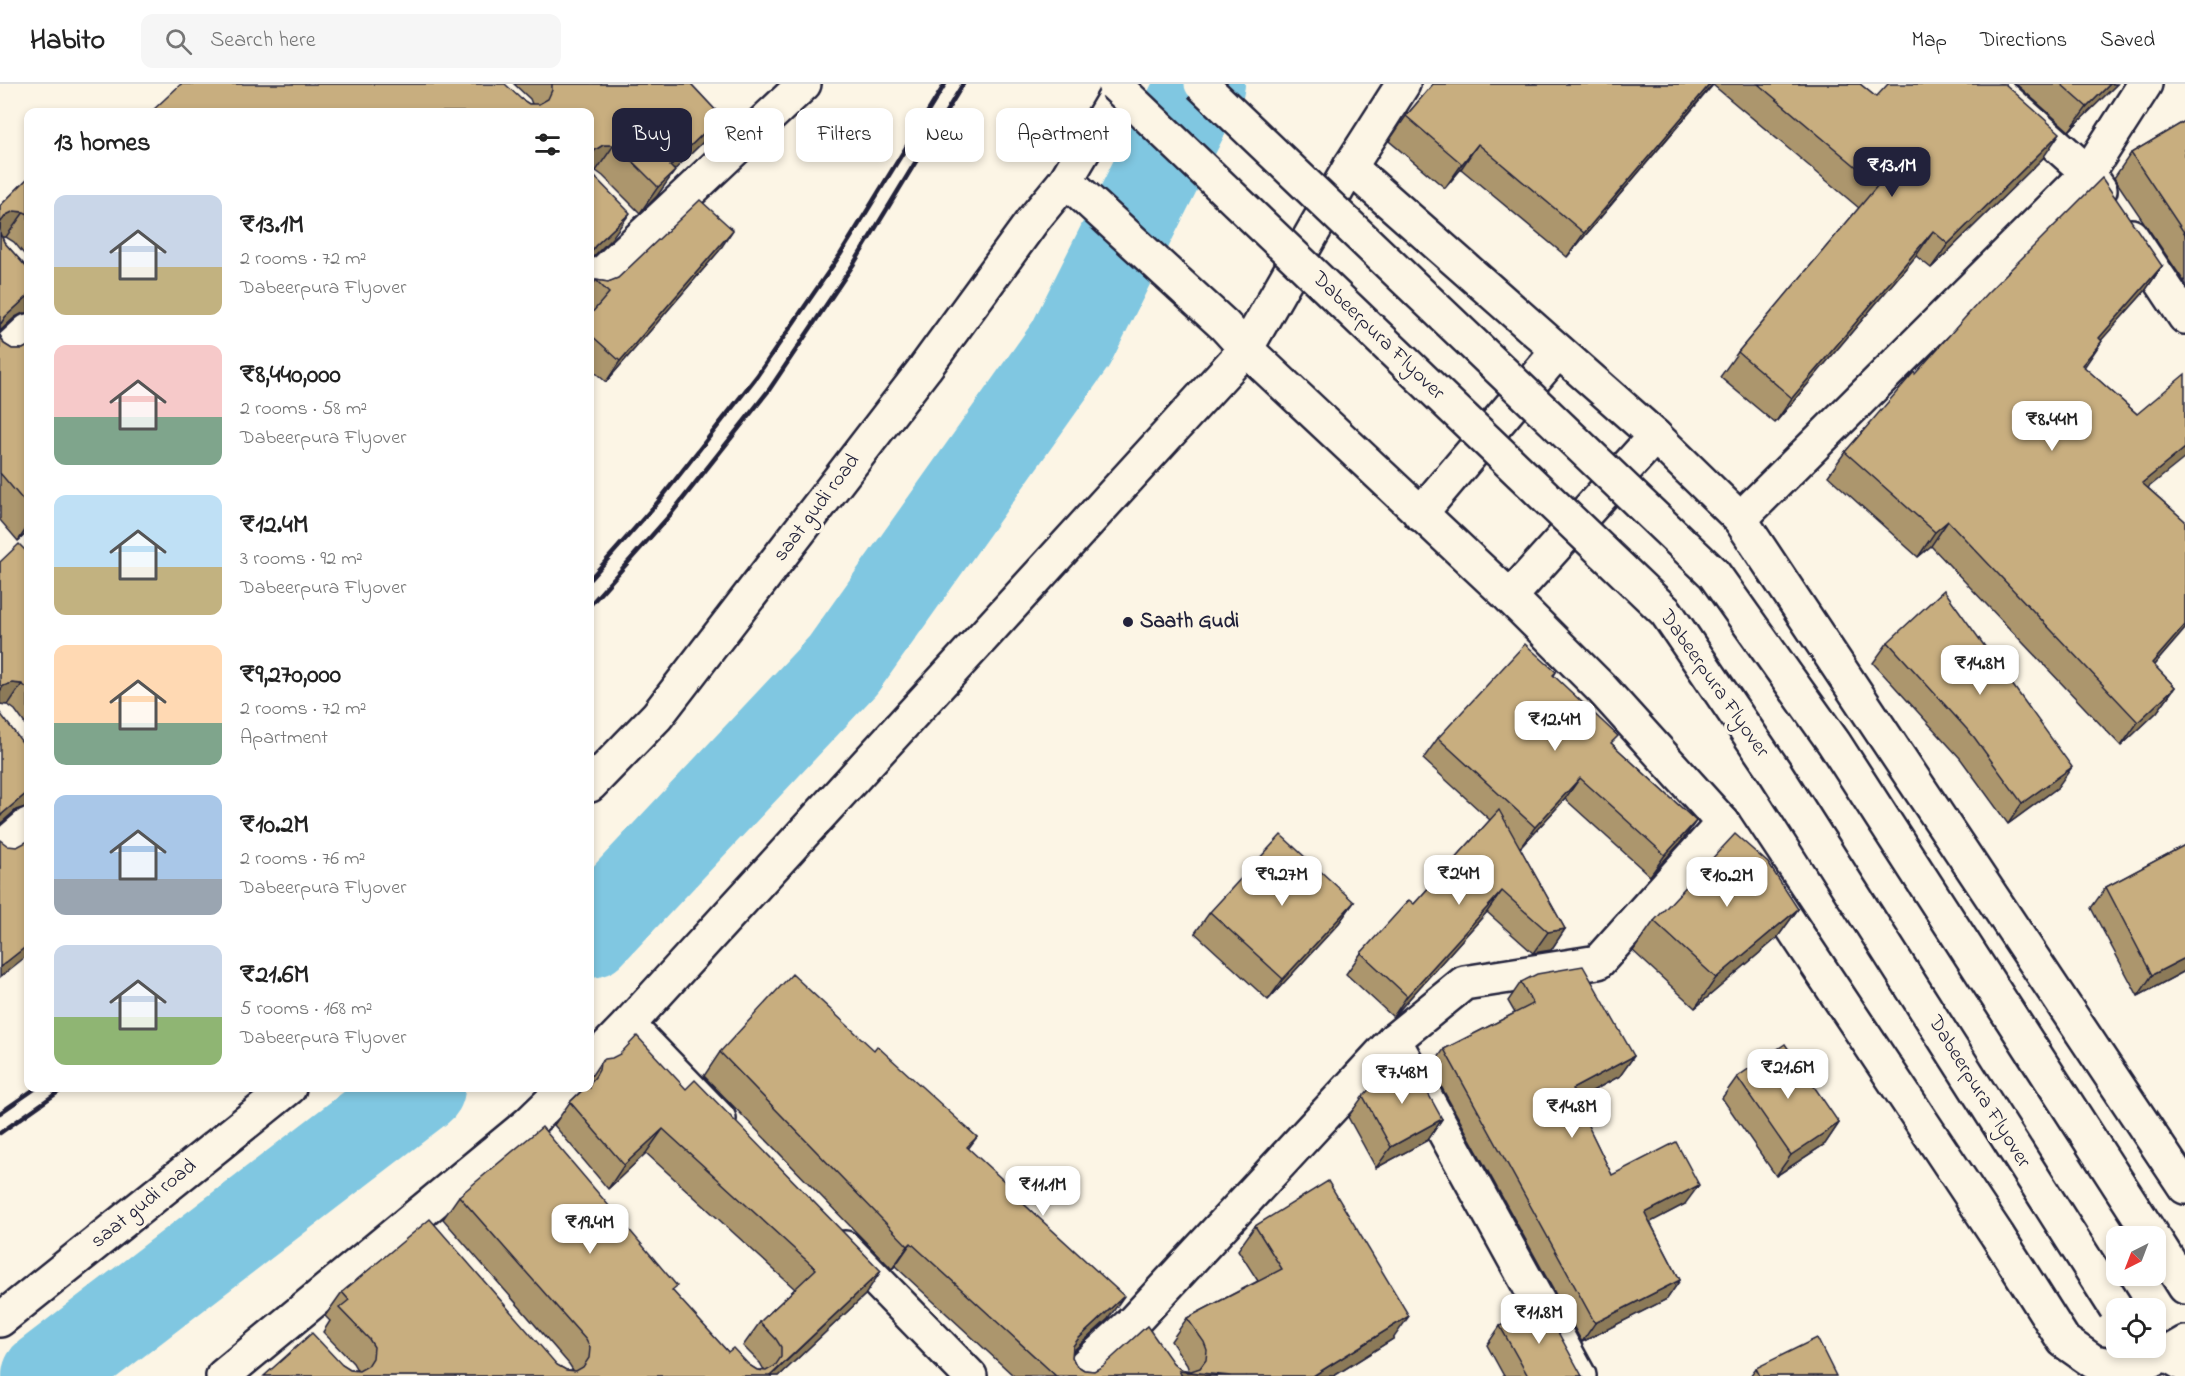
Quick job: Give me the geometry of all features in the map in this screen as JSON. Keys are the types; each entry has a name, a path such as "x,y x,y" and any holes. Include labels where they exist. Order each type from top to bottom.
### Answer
{"street":[{"path":"594,280 630,230 804,84"},
{"name":"Dabeerpura Flyover","path":"1114,84 1666,612 1775,772 2110,1298"},
{"name":"saat gudi road","path":"594,781 657,716 925,368 1033,220 1073,186 1123,84"},
{"path":"1201,84 1714,574 1834,743 2146,1226"},
{"path":"594,1060 628,1026 1246,349 1350,167 1403,84"},
{"path":"1988,84 2088,172 2185,316"},
{"path":"1740,519 2088,172 2141,86"},
{"path":"1350,167 1655,436 1740,519 2185,1187"},
{"path":"1073,186 1224,325 1246,349 1510,597 1602,689 1723,823 1997,1235 2064,1341 2094,1362 2130,1368 2172,1352"},
{"path":"0,357 24,335"},
{"path":"1420,514 1558,351"},
{"path":"1510,597 1655,436"},
{"path":"1074,1376 1134,1321 1394,1040 1464,983 1598,962 1723,823"},
{"path":"0,849 24,828"},
{"path":"628,1026 741,1141"},
{"path":"1394,1040 1580,1376"},
{"name":"saat gudi road","path":"0,1320 284,1092"},
{"path":"223,1376 299,1334 424,1226 561,1092"},
{"path":"528,1124 550,1151"},
{"path":"822,1224 970,1376"},
{"path":"2166,1257 2185,1287"},
{"path":"1134,1321 1153,1348"}],"building":[{"path":"181,84 505,84 529,104 539,104 548,99 552,84 691,84 714,108 704,108 704,133 692,144 692,108 612,108 612,145 603,145 594,152 594,108 155,108"},
{"path":"1433,84 1710,84 1584,233 1478,144 1462,164 1406,116"},
{"path":"1758,84 1860,84 1876,97 1888,84 2005,84 2060,133 1948,244 1933,231 1792,398 1738,352 1878,185"},
{"path":"2061,84 2110,84 2087,107"},
{"path":"2185,121 2185,234 2131,153"},
{"path":"633,162 674,162 670,166 675,171 658,187"},
{"path":"594,176 630,213 594,248"},
{"path":"2102,178 2162,266 2099,338 2102,341 2082,365 2137,414 2185,374 2185,448 2142,483 2185,521 2185,625 2152,663 2175,687 2138,722 1948,521 1935,532 1845,452 1986,294"},
{"path":"24,182 24,212 14,211 6,215 0,223 0,206"},
{"path":"700,200 733,230 620,361 594,338 594,310 609,293 596,280 608,282 618,278"},
{"path":"0,233 4,242 24,264 24,300 5,317 0,325"},
{"path":"0,335 4,344 12,349 24,348 24,501 0,473"},
{"path":"19,544 24,549 24,686 12,683 3,686 0,691 0,562"},
{"path":"1944,590 2072,767 2022,803 1974,737 1888,642"},
{"path":"1525,644 1556,672 1553,675 1618,736 1611,743 1696,821 1665,855 1580,778 1535,827 1438,738"},
{"path":"0,713 24,745 24,795 0,817"},
{"path":"1499,810 1565,929 1548,932 1502,891 1407,996 1361,953 1409,900 1414,904"},
{"path":"1735,834 1768,863 1798,909 1716,978 1654,921"},
{"path":"1281,835 1354,902 1283,979 1210,912"},
{"path":"0,840 8,846 17,847 24,843 24,948 0,967"},
{"path":"2185,845 2185,958 2152,975 2106,887"},
{"path":"1583,966 1634,1056 1572,1089 1612,1175 1676,1142 1699,1185 1645,1213 1680,1280 1595,1323 1444,1049 1533,1004 1521,982 1537,974"},
{"path":"792,974 874,1050 877,1046 977,1137 967,1147 1016,1192 1013,1194 1124,1296 1073,1346 1072,1357 1076,1365 1084,1370 1094,1371 1103,1366 1147,1326 1173,1363 1180,1369 1191,1371 1200,1368 1206,1360 1207,1350 1187,1318 1282,1269 1255,1226 1328,1181 1409,1316 1313,1376 1231,1376 1179,1371 1182,1376 1056,1376 911,1243 908,1246 720,1052"},
{"path":"637,1036 686,1089 695,1080 881,1271 772,1376 264,1376 312,1333 342,1365 350,1370 359,1371 368,1366 373,1358 374,1347 339,1308 349,1300 342,1292 430,1219 557,1365 566,1370 576,1371 583,1367 589,1358 590,1348 586,1340 459,1196 542,1127 677,1286 672,1290 728,1352 733,1348 757,1370 766,1371 775,1366 781,1357 781,1347 760,1322 816,1269 663,1129 624,1165 570,1102 581,1092 594,1092 594,1078 600,1063 620,1054"},
{"path":"1785,1044 1839,1123 1791,1155 1737,1077"},
{"path":"1412,1064 1442,1119 1391,1147 1363,1096 1376,1082"},
{"path":"1542,1303 1582,1376 1528,1376 1500,1326"},
{"path":"1817,1338 1836,1376 1760,1376 1756,1368"}],"waterway":[{"path":"594,930 843,665 1071,344 1201,84"},
{"path":"46,1376 416,1092"}],"railway":[{"path":"594,574 658,502 757,376 840,255 945,84"},
{"path":"594,600 670,515 769,390 853,265 963,84"},
{"path":"0,1113 30,1092"},
{"path":"0,1133 58,1092"}],"place":[{"name":"Saath Gudi","path":"1128,622"}]}
